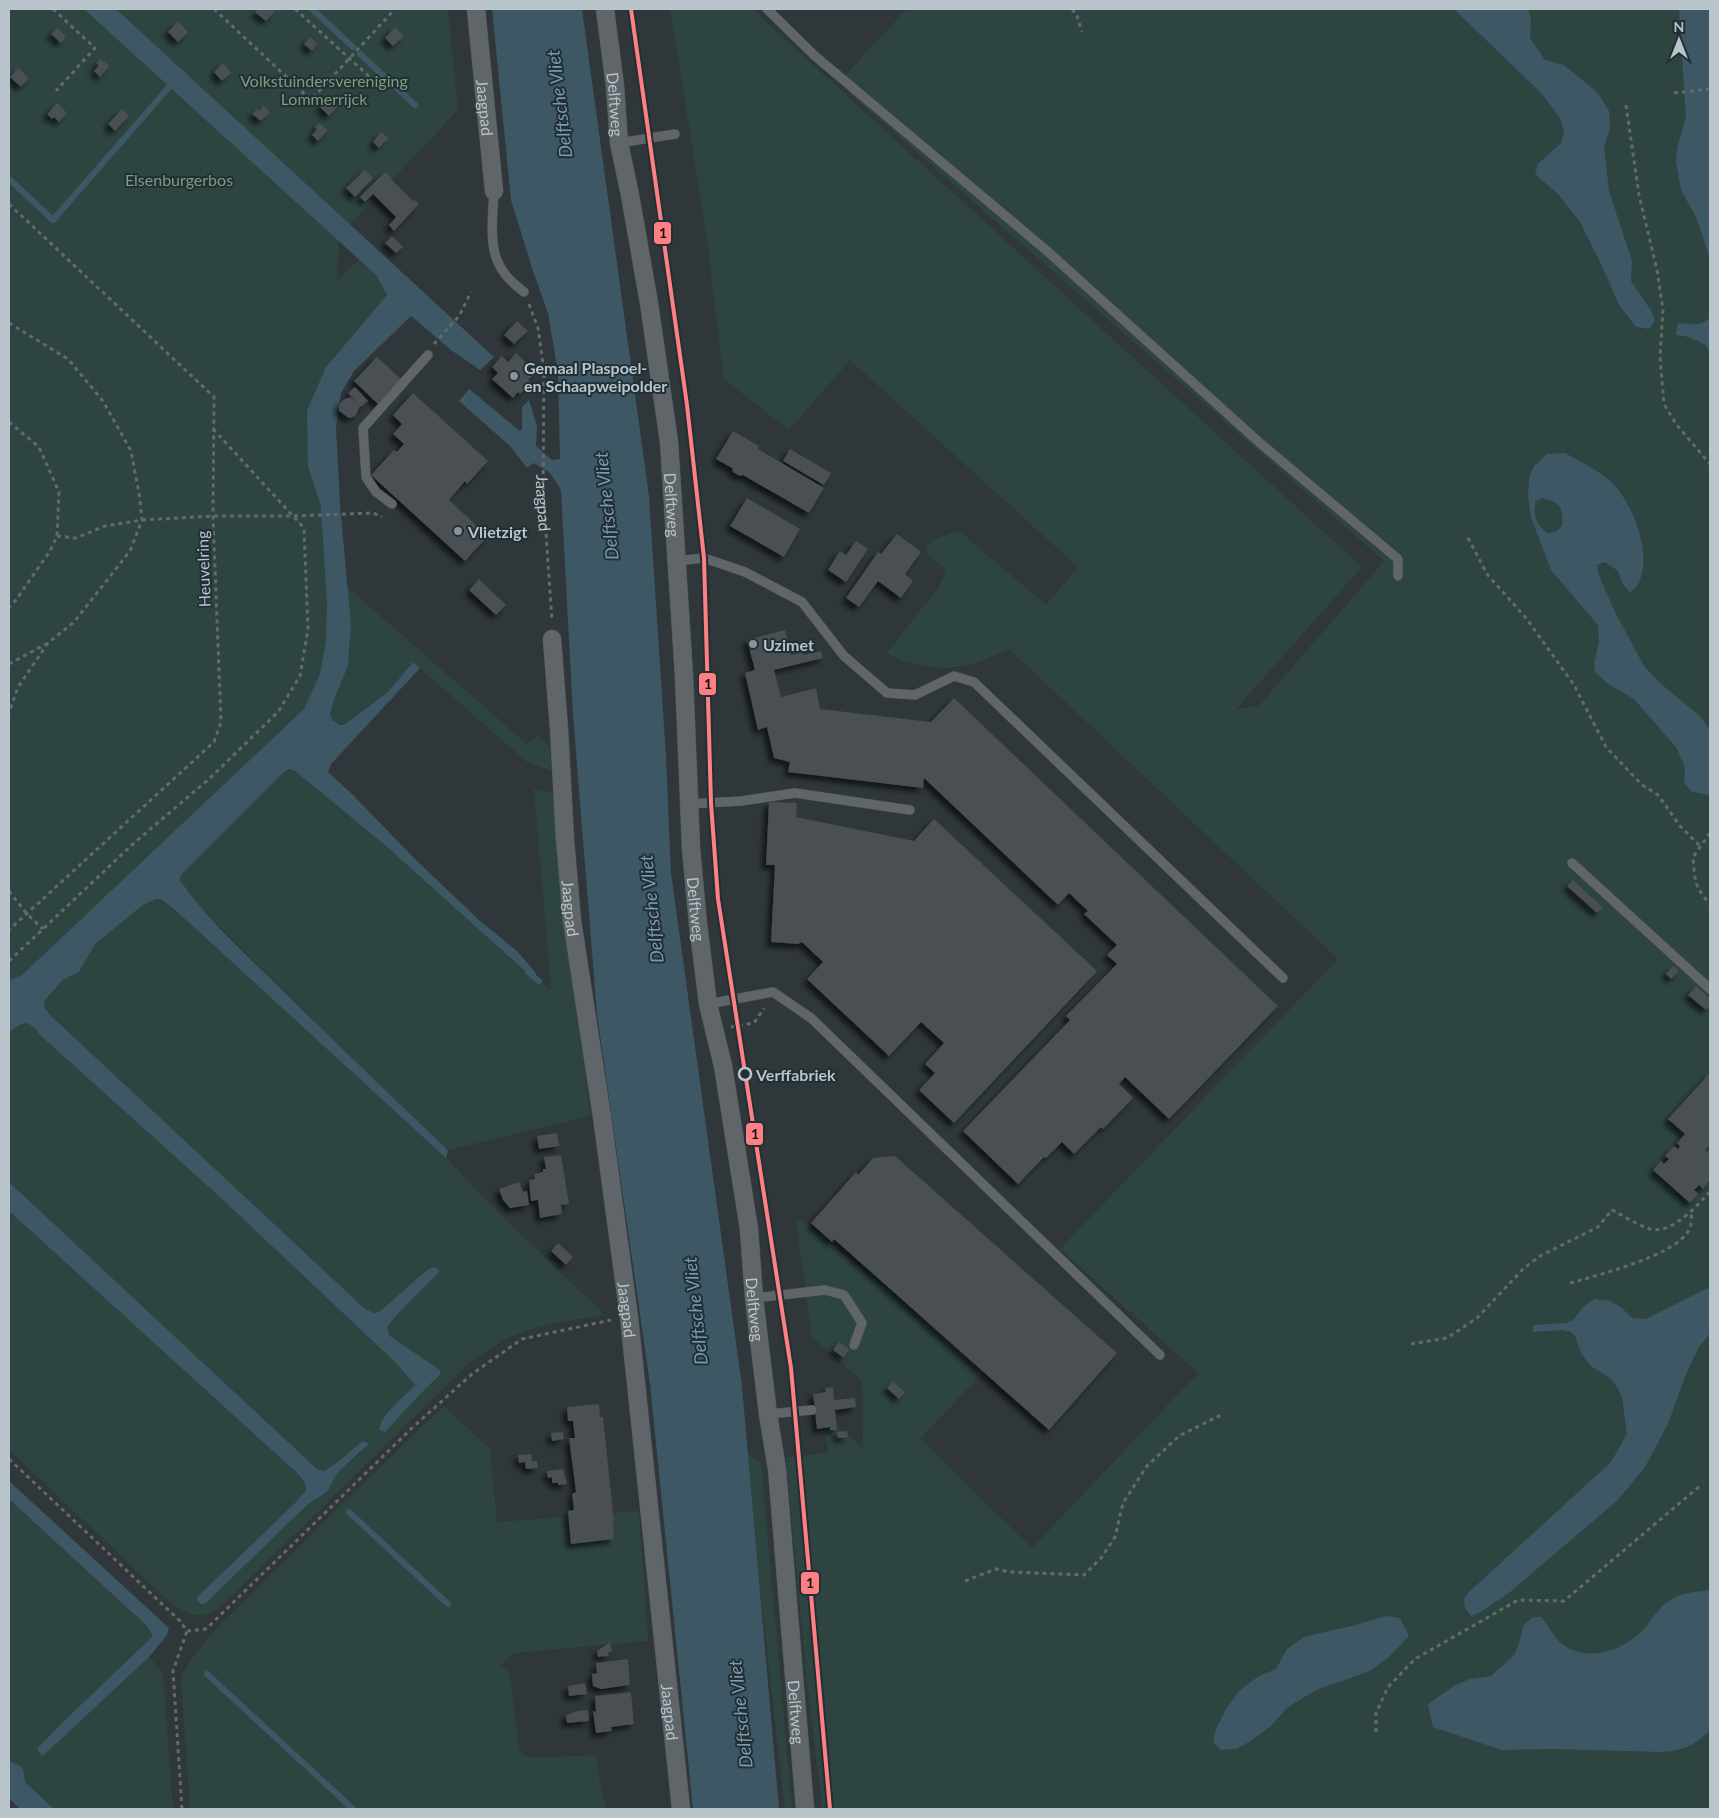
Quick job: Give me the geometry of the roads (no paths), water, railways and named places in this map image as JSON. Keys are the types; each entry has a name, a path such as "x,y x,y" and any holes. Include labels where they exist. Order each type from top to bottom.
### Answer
{"street":[{"name":"Jaagpad","path":"476,9 494,191"},
{"name":"Delftweg","path":"605,9 615,86 619,143 649,303 669,442 689,804 698,924 708,1004 723,1066 749,1228 754,1298 768,1414 777,1469 805,1809"},
{"name":"Jaagpad","path":"552,639 559,729 564,839 572,920 602,1117 628,1316 681,1809"}],"lane":[{"path":"767,9 815,56 1046,250 1260,444 1398,559 1398,576"},
{"path":"619,143 675,134"},
{"path":"494,191 492,235 497,262 510,281 524,292"},
{"path":"392,504 376,492 366,477 363,428 428,355"},
{"path":"677,561 704,558 745,572 802,602 844,656 887,694 915,695 954,676 974,682 1283,978"},
{"path":"689,804 741,801 795,793 910,810"},
{"path":"1572,863 1710,989"},
{"path":"708,1004 773,992 811,1018 1160,1355"},
{"path":"754,1298 825,1290 844,1295 862,1323 854,1345"},
{"path":"768,1414 812,1410"}],"water":[{"path":"84,9 116,9 494,357 480,370 451,350 411,316 354,371 341,393 336,427 340,505 351,625 348,666 334,699 330,714 332,720 340,725 344,725 388,692 413,662 420,668 331,764 328,772 480,921 517,951 536,973 534,979 386,846 295,771 289,769 181,875 180,880 202,909 226,935 448,1150 446,1158 162,900 156,899 143,905 95,944 79,972 63,980 45,1000 44,1007 50,1015 364,1308 374,1313 379,1312 427,1270 435,1267 440,1271 394,1318 387,1328 390,1336 441,1371 439,1376 385,1432 379,1430 384,1418 415,1385 394,1361 222,1199 30,1024 19,1025 9,1033 9,981 22,975 304,709 320,674 326,642 327,603 321,506 308,466 307,411 326,367 387,295 376,275"},
{"name":"Delftsche Vliet","path":"492,9 582,9 649,496 666,757 671,873 742,1386 779,1809 693,1809 650,1384 597,1014 573,715 561,490 550,473 534,463 527,468 511,447 459,401 469,389 520,431 522,429 522,407 529,400 537,426 536,446 552,460 560,459 558,373 548,313 511,200"},
{"path":"1454,9 1528,9 1531,17 1530,38 1545,60 1564,65 1598,93 1609,111 1610,129 1604,147 1609,191 1632,261 1631,281 1652,312 1655,321 1649,329 1636,327 1619,305 1580,222 1558,194 1535,174 1538,164 1561,143 1564,132 1560,118 1542,94"},
{"path":"1679,9 1708,9 1710,15 1710,266 1708,252 1696,217 1681,190 1676,162 1677,148 1686,117"},
{"path":"1710,317 1710,354 1706,345 1689,337 1676,335 1678,323 1699,324"},
{"path":"1565,453 1603,475 1617,488 1632,513 1642,543 1642,572 1638,584 1630,593 1623,584 1618,571 1605,562 1597,565 1599,576 1615,612 1644,666 1660,683 1701,717 1710,730 1710,795 1692,792 1684,783 1685,767 1676,747 1634,699 1608,684 1595,672 1594,665 1599,641 1598,625 1551,570 1531,517 1528,496 1529,478 1534,466 1547,454","holes":["1542,498 1553,501 1561,510 1562,526 1555,532 1547,533 1540,526 1535,516 1535,502"]},
{"path":"9,1182 317,1469 324,1471 329,1468 363,1441 369,1444 338,1472 327,1492 308,1504 206,1603 201,1604 198,1602 197,1597 295,1503 306,1490 305,1483 298,1474 9,1211"},
{"path":"1710,1287 1710,1334 1699,1347 1686,1374 1668,1424 1645,1467 1618,1500 1510,1592 1481,1612 1471,1616 1465,1608 1464,1599 1468,1593 1611,1462 1627,1434 1622,1397 1617,1387 1611,1379 1591,1366 1581,1353 1575,1336 1571,1332 1563,1330 1533,1332 1533,1325 1566,1323 1573,1320 1584,1306 1595,1299 1610,1301 1621,1307 1632,1318 1646,1319"},
{"path":"9,1481 169,1628 167,1635 149,1657 44,1755 41,1755 37,1749 153,1636 147,1626 9,1499"},
{"path":"1710,1590 1710,1730 1699,1740 1688,1746 1662,1752 1553,1749 1502,1750 1433,1727 1428,1704 1454,1686 1470,1679 1491,1676 1515,1654 1523,1626 1533,1617 1541,1617 1562,1644 1572,1650 1593,1654 1614,1649 1634,1638 1646,1627 1662,1607 1675,1597"},
{"path":"1386,1616 1400,1618 1409,1636 1389,1657 1370,1671 1316,1690 1288,1707 1271,1726 1236,1749 1221,1750 1213,1742 1216,1729 1226,1709 1240,1690 1259,1676 1276,1669 1287,1649 1304,1637"},
{"path":"9,1761 22,1768 25,1782 54,1809 20,1809 9,1798"}],"waterway":[{"path":"312,9 353,47"},
{"path":"360,54 415,105"},
{"path":"9,179 53,220 170,86"},
{"path":"528,972 539,981"},
{"path":"349,1512 448,1604"},
{"path":"207,1674 353,1809"}],"place":[{"name":"Gemaal Plaspoel- en Schaapweipolder","path":"514,376"},
{"name":"Vlietzigt","path":"458,531"},
{"name":"Uzimet","path":"753,644"},
{"name":"Verffabriek","path":"745,1074"}],"park label":[{"name":"Volkstuindersvereniging Lommerrijck","path":"324,89"},
{"name":"Elsenburgerbos","path":"179,179"}]}
